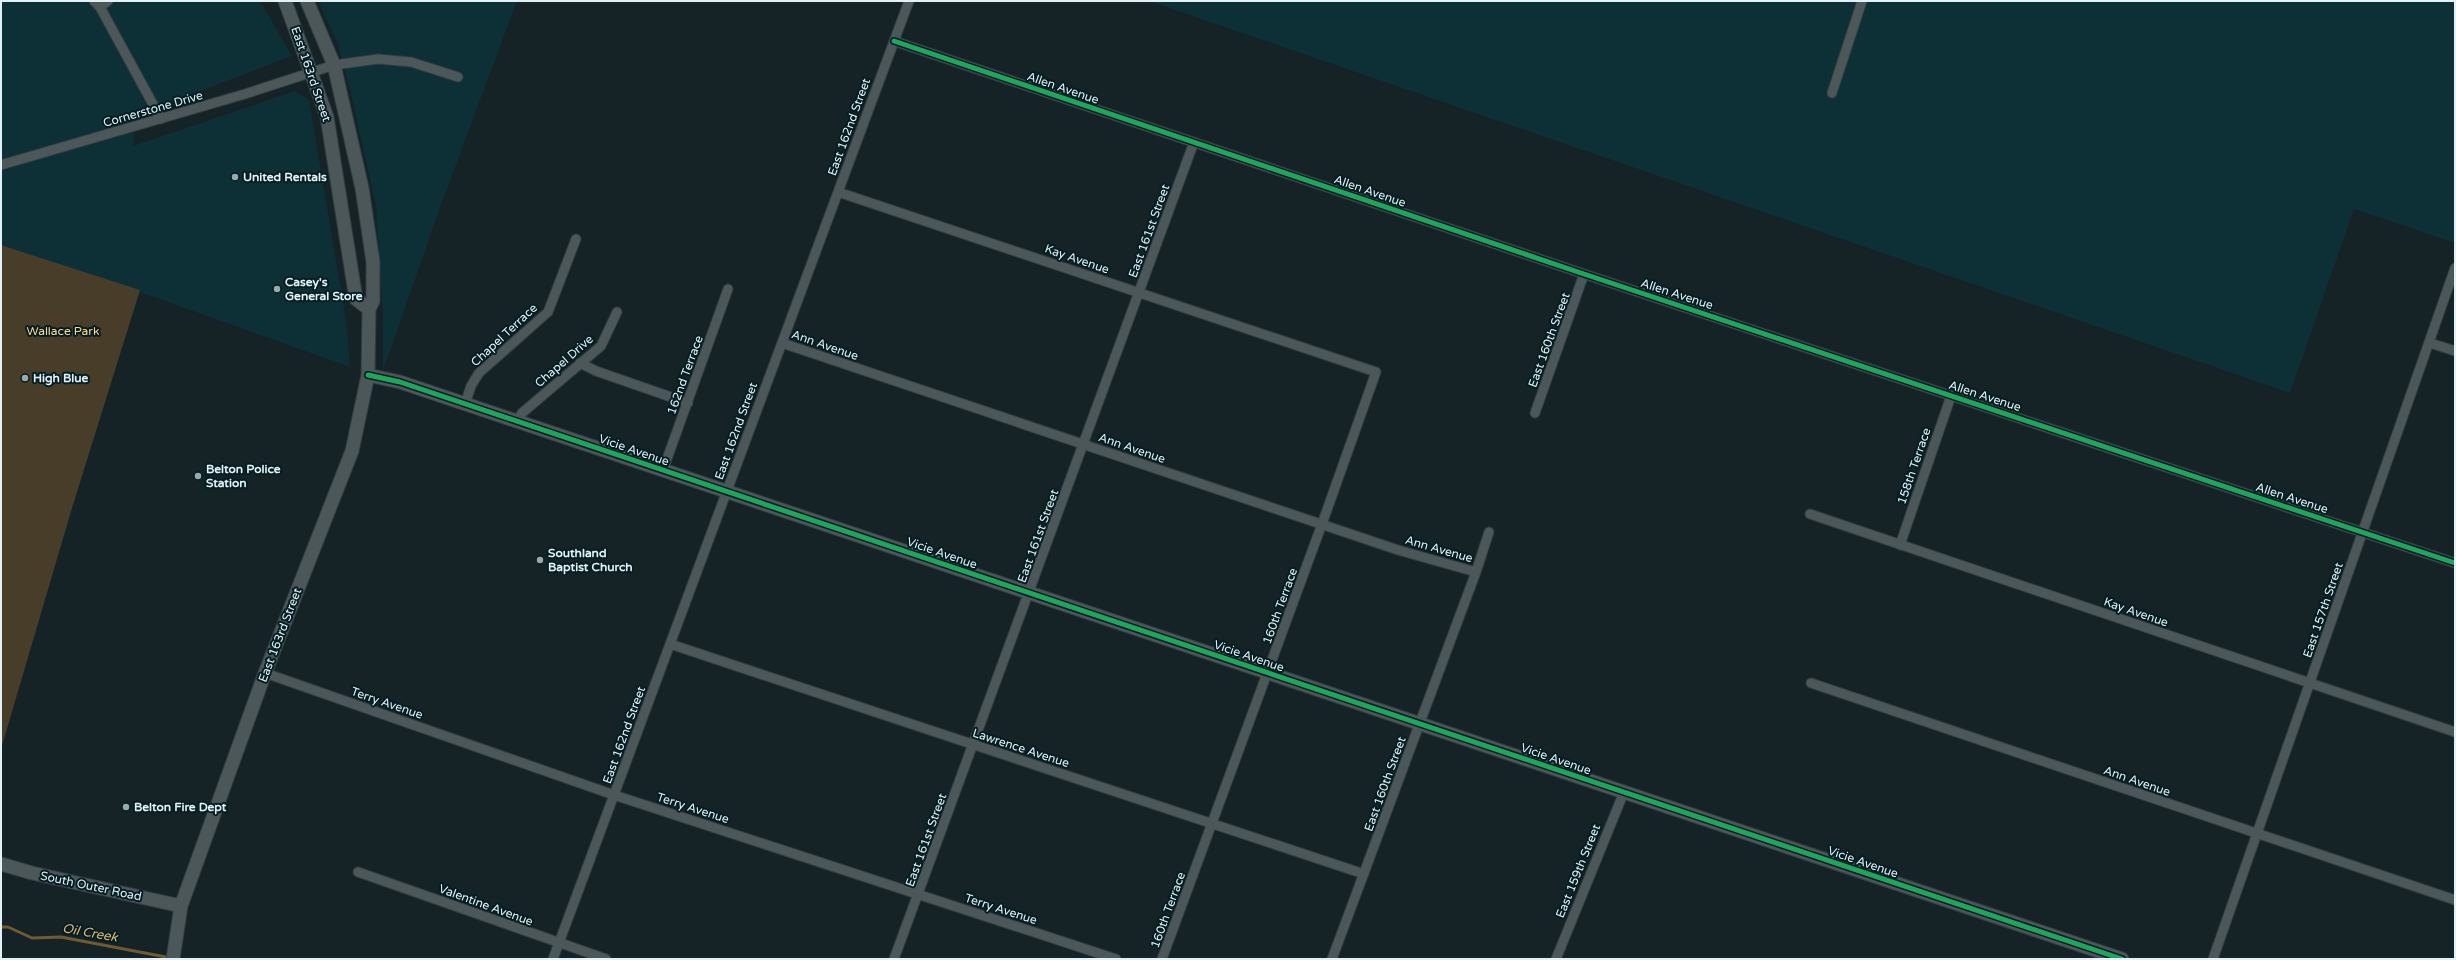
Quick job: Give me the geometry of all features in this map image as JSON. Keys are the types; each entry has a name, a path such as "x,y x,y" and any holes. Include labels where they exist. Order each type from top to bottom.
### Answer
{"street":[{"path":"108,1 97,4 161,119"},
{"name":"East 163rd Street","path":"285,1 327,117 356,299 368,309"},
{"name":"East 163rd Street","path":"172,959 178,932 181,906 265,673 352,451 368,375 368,309 373,301 373,262 362,188 334,65 307,1"},
{"name":"East 162nd Street","path":"553,959 909,1"},
{"path":"1832,93 1862,1"},
{"name":"Allen Avenue","path":"894,41 1584,274 2455,563"},
{"path":"334,65 378,59 411,62 458,78"},
{"name":"Cornerstone Drive","path":"1,165 311,74 334,65"},
{"name":"East 161st Street","path":"894,959 1030,593 1194,142"},
{"name":"Kay Avenue","path":"838,192 1376,372"},
{"name":"Chapel Terrace","path":"465,404 471,386 479,373 548,312 576,239"},
{"name":"East 157th Street","path":"2213,959 2363,532 2393,441 2430,343 2455,268"},
{"name":"East 160th Street","path":"1535,413 1584,274"},
{"name":"162nd Terrace","path":"663,470 728,289"},
{"name":"Chapel Drive","path":"517,421 522,413 580,364 603,342 617,312"},
{"name":"Ann Avenue","path":"782,343 1398,550 1476,572"},
{"path":"2430,343 2455,351"},
{"path":"580,364 688,403"},
{"name":"160th Terrace","path":"1162,959 1268,673 1376,372"},
{"name":"Vicie Avenue","path":"368,375 400,382 2122,959"},
{"name":"158th Terrace","path":"1900,545 1951,396"},
{"name":"Kay Avenue","path":"1810,514 2455,732"},
{"name":"East 160th Street","path":"1332,959 1476,572 1489,532"},
{"name":"Lawrence Avenue","path":"670,644 1364,874"},
{"name":"Terry Avenue","path":"265,673 614,795 1116,959"},
{"name":"Ann Avenue","path":"1811,683 2256,835 2455,900"},
{"name":"East 159th Street","path":"1556,959 1624,792"},
{"name":"South Outer Road","path":"1,864 32,873 181,906"},
{"name":"Valentine Avenue","path":"358,872 606,959"}],"shaded area":[{"path":"1,1 260,1 292,56 135,116 133,146 295,91 309,100 346,320 350,367 87,273 1,245"},
{"path":"318,1 517,1 441,205 383,371 383,317 376,206 351,94 338,44"},
{"path":"1149,1 2455,1 2455,243 2354,209 2290,393"}],"green space":[{"name":"Wallace Park","path":"1,245 140,290 72,508 1,749"}],"waterway":[{"name":"Oil Creek","path":"1,927 8,927 32,938 61,937 171,958"}],"cycle path":[{"path":"894,41 1584,274 2455,563"},
{"path":"368,375 400,382 2122,959"}],"place":[{"name":"United Rentals","path":"235,177"},
{"name":"Casey's General Store","path":"277,289"},
{"name":"High Blue","path":"25,378"},
{"name":"Belton Police Station","path":"198,476"},
{"name":"Southland Baptist Church","path":"540,560"},
{"name":"Belton Fire Dept","path":"126,807"}]}
